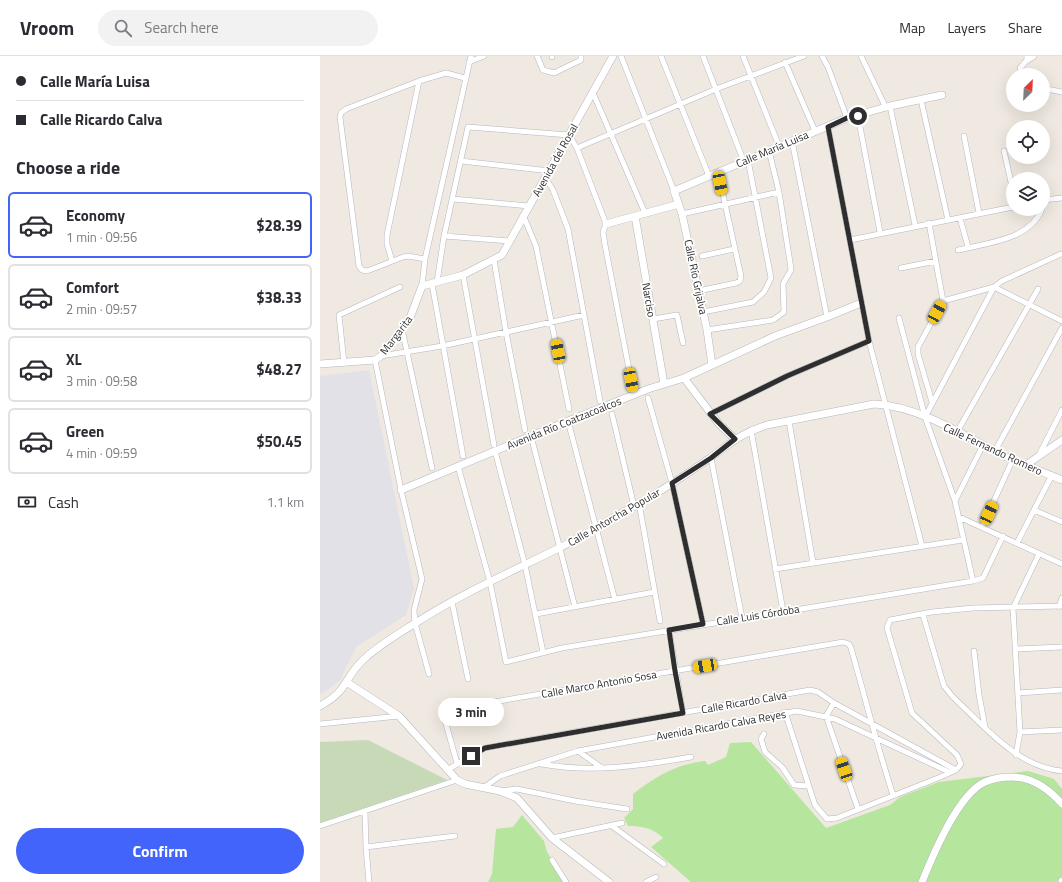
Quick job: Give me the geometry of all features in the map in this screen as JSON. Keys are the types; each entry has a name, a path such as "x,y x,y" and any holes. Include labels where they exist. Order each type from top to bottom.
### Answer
{"street":[{"path":"471,56 425,259 422,286 463,275 494,260 525,430"},
{"path":"469,62 484,56"},
{"path":"538,56 543,70 554,73 576,64 581,60 581,56"},
{"name":"Avenida del Rosal","path":"494,260 502,255 594,93 613,56"},
{"path":"620,56 674,191"},
{"path":"661,56 709,176"},
{"path":"703,56 746,161 756,198 770,278 764,292 753,302 703,312"},
{"path":"743,56 779,146"},
{"path":"577,148 716,89 804,56"},
{"path":"822,56 847,118"},
{"path":"861,56 888,107 915,226"},
{"path":"1020,68 1030,57"},
{"path":"785,62 815,131"},
{"path":"425,259 408,256 367,270 362,270 359,266 340,117 341,113 346,109 419,81 446,73 465,78"},
{"path":"392,261 386,244 387,235 419,81"},
{"path":"1050,90 1062,92"},
{"path":"594,93 644,213"},
{"name":"Calle María Luisa","path":"674,191 847,118 942,95"},
{"path":"921,100 948,220"},
{"path":"858,116 880,232"},
{"path":"463,456 442,346 434,283 468,127 569,136 577,148 606,224 603,232 604,245 634,395"},
{"path":"828,127 869,341 884,404 922,546"},
{"path":"964,136 979,213"},
{"path":"792,141 828,318"},
{"path":"707,330 773,320 784,312 783,284 791,270 779,192 769,151"},
{"path":"1004,151 1009,172"},
{"path":"461,161 550,171"},
{"path":"698,291 740,281 741,276 724,205 718,172"},
{"path":"546,179 553,190 568,229 600,401"},
{"name":"Calle Río Grijalva","path":"674,191 682,214 707,330 712,365"},
{"path":"682,214 779,192"},
{"path":"1050,199 1062,198"},
{"path":"453,199 529,206"},
{"path":"606,224 679,204"},
{"path":"850,240 880,232 1006,208"},
{"path":"523,216 536,246 569,409"},
{"name":"Narciso","path":"635,216 664,384"},
{"path":"958,250 1013,236 1027,229 1038,216"},
{"path":"960,218 968,247"},
{"path":"929,223 943,301 918,347 918,354 932,402"},
{"path":"444,236 510,241"},
{"path":"702,256 734,249"},
{"path":"943,301 994,287 1002,281 1061,254"},
{"path":"901,268 936,261"},
{"path":"463,275 495,448 525,565 543,652"},
{"name":"Margarita","path":"378,358 402,329 413,312 422,286"},
{"path":"994,287 1029,306 1062,321"},
{"path":"925,417 994,287"},
{"path":"344,363 339,315 400,288"},
{"path":"957,432 1038,289"},
{"name":"Avenida Río Coatzacoalcos","path":"401,490 458,466 495,448 531,436 634,395 684,378 774,336 828,318 861,303"},
{"path":"320,364 344,363 378,358 408,351 442,346 584,315"},
{"path":"653,319 677,315 683,343"},
{"path":"899,318 925,417 955,501 963,540 974,581 983,578 1002,536"},
{"path":"994,451 1062,328"},
{"path":"402,329 408,351 432,468"},
{"path":"710,414 787,376 869,341"},
{"path":"378,358 401,490 422,579 414,610 415,623 429,674"},
{"path":"684,378 710,414 735,439"},
{"path":"648,398 672,483 703,624"},
{"name":"Calle Antorcha Popular","path":"320,706 333,699 348,683 353,671 364,659 415,623 490,582 561,548 636,505 711,458 735,439 751,430 874,404 884,404"},
{"name":"Calle Fernando Romero","path":"884,404 925,417 994,451 1062,480"},
{"path":"1039,455 1062,410"},
{"path":"612,414 636,505 660,620"},
{"path":"568,421 615,600"},
{"path":"789,421 813,563"},
{"path":"751,430 783,611"},
{"path":"531,436 575,607"},
{"path":"1026,464 1062,440"},
{"path":"955,501 983,445"},
{"path":"711,458 742,618"},
{"path":"982,527 1013,459"},
{"path":"458,466 490,582"},
{"path":"1017,543 1052,475"},
{"path":"1034,510 1062,522"},
{"path":"959,517 1062,564"},
{"path":"775,569 963,540"},
{"path":"1016,755 1020,732 1013,608 1039,554"},
{"name":"Calle Luis Córdoba","path":"490,582 506,662 543,652 703,624 974,581"},
{"path":"536,614 654,592"},
{"path":"784,712 815,805 827,819 837,818 938,778 956,770 960,764 957,755 912,713 887,625 890,620 973,608 1060,607 1062,598"},
{"path":"452,602 468,679"},
{"path":"924,614 944,686 953,697 1016,755 1036,765 1062,771"},
{"path":"669,630 683,713"},
{"name":"Calle Marco Antonio Sosa","path":"457,763 444,712 448,710 844,642 849,644 873,724"},
{"path":"1016,649 1062,647"},
{"path":"974,651 979,696 985,727"},
{"path":"348,683 399,716 457,780 483,788 500,791 517,798 552,838 609,882"},
{"name":"Calle Ricardo Calva","path":"447,770 485,748 810,690 818,692 834,703 956,770"},
{"path":"1018,693 1062,690"},
{"path":"834,703 826,716 858,809"},
{"name":"Avenida Ricardo Calva Reyes","path":"483,788 500,776 578,751 784,712 797,711 835,718 949,772"},
{"path":"320,724 399,716"},
{"path":"873,724 875,737 893,795"},
{"path":"1020,732 1062,730"},
{"path":"764,734 761,739 765,752 782,767 794,785 808,786"},
{"path":"578,751 603,768"},
{"path":"540,764 562,768 603,768 640,766 690,757"},
{"path":"922,882 933,855 962,803 971,792 984,782 1001,777 1020,777 1038,784 1052,793 1062,804"},
{"path":"320,826 457,780"},
{"path":"500,791 517,789 575,801 628,809"},
{"path":"365,811 369,882"},
{"path":"552,838 622,823"},
{"path":"612,826 664,864"},
{"path":"366,847 455,836"},
{"path":"552,860 566,882"},
{"path":"646,882 656,877"}],"shaded area":[{"path":"369,370 414,588 406,615 356,647 340,680 320,694 320,376"}],"green space":[{"path":"368,740 447,780 320,823 320,742"},
{"path":"751,742 826,828 890,805 900,797 939,782 1028,771 1054,779 1062,789 1062,882 691,882 651,847 663,838 647,828 628,826 624,818 633,809 633,794 649,782 675,768 705,761 708,765 726,757 730,743"},
{"path":"522,815 544,841 547,852 566,882 488,882 492,874 496,829 513,827"}],"route":[{"path":"471,756 485,748 683,713 669,630 703,624 672,483 711,458 735,439 710,414 787,376 869,341 828,127 847,118 858,116"}]}
